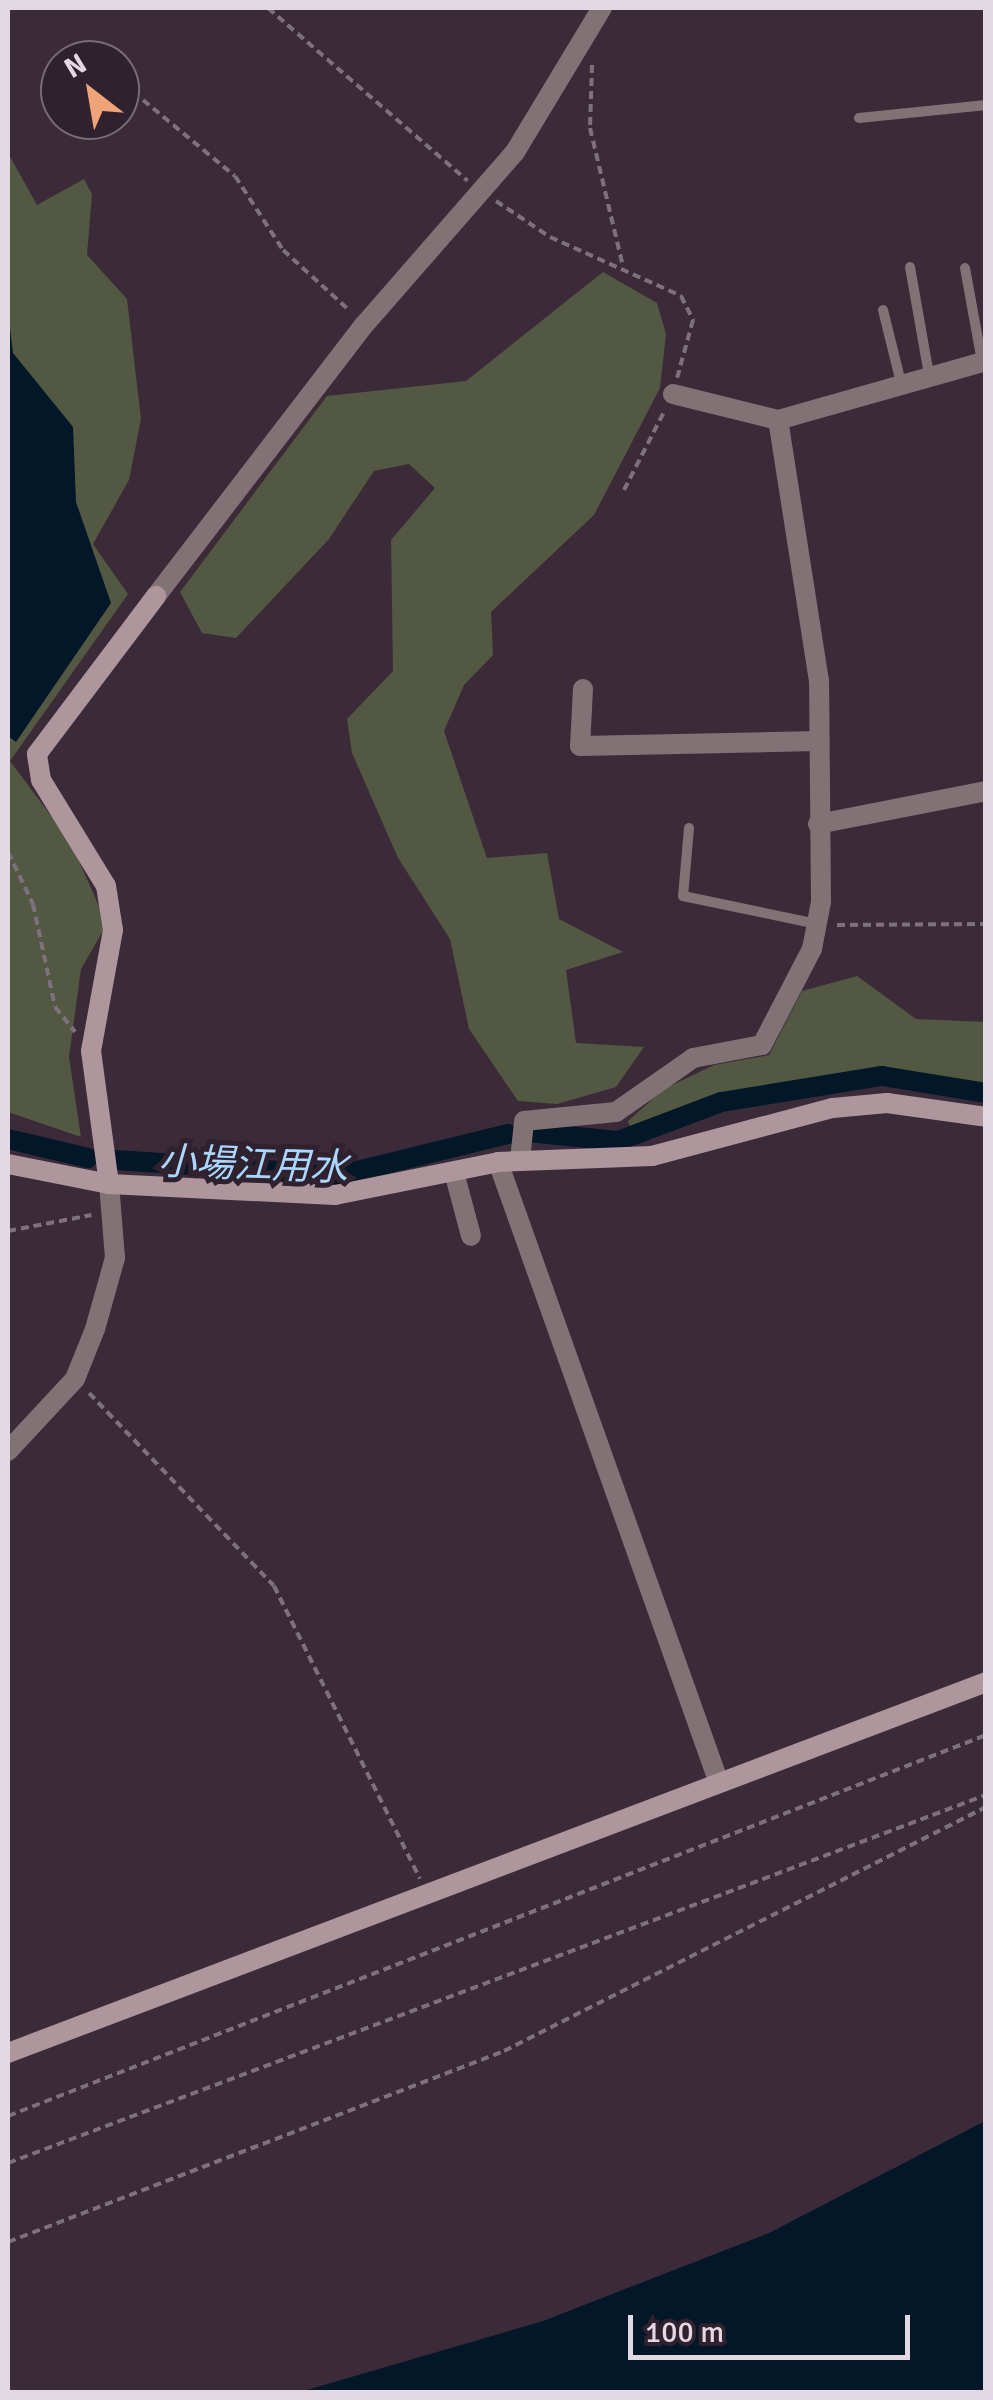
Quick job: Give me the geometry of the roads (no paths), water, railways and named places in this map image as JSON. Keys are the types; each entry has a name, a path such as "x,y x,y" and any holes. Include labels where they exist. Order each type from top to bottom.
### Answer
{"street":[{"path":"8,1452 75,1379 115,1258 115,1220 91,1051 113,930 106,886 42,780 37,754 365,324 482,192 549,102 602,8"},
{"path":"673,394 778,420 931,381 984,362"},
{"path":"720,1783 514,1213 509,1161 524,1121 616,1112 693,1058 762,1045 818,924 817,659 778,420"},
{"path":"582,689 580,746 817,741"},
{"path":"818,824 986,791"},
{"path":"8,1164 109,1184 335,1195 509,1161 652,1156 736,1128 887,1102 986,1116"},
{"path":"454,1172 468,1226"},
{"path":"8,2052 430,1900 720,1783 986,1682"}],"lane":[{"path":"860,118 986,106"},
{"path":"910,267 931,381"},
{"path":"965,268 984,362"},
{"path":"883,310 902,388"},
{"path":"689,828 682,896 818,924"}],"water":[{"path":"8,311 13,353 73,427 76,502 111,603 16,742 8,736"},
{"path":"985,2121 985,2392 300,2392 543,2321 769,2233"}],"waterway":[{"name":"小場江用水","path":"528,1132 618,1141 721,1102 882,1076 986,1093"},
{"name":"小場江用水","path":"115,1160 341,1175 508,1134"},
{"name":"小場江用水","path":"8,1139 88,1158"}]}
